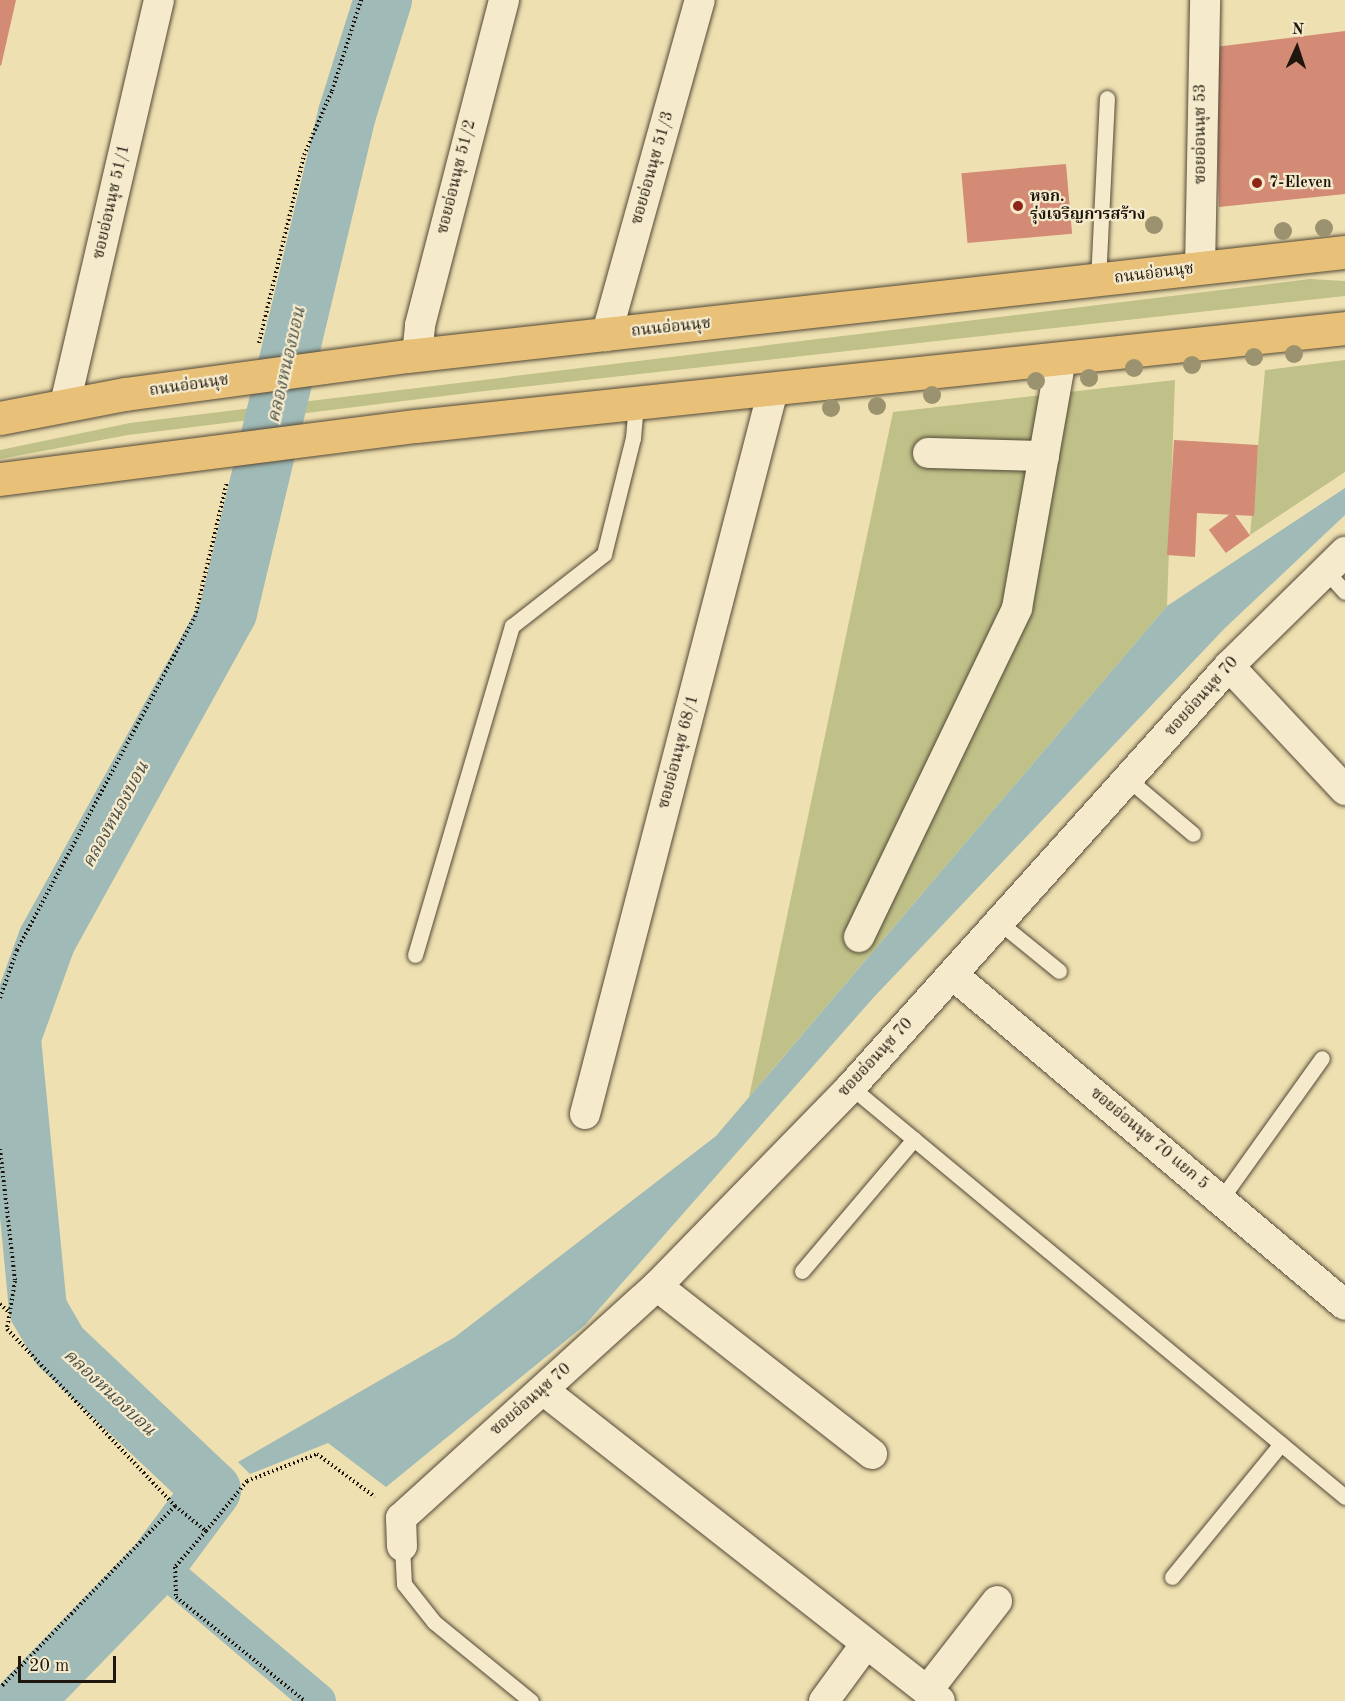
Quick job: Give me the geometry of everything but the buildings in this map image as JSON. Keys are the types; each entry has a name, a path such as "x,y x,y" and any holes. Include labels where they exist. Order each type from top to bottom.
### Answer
{"main road":[{"name":"ถนนอ่อนนุช","path":"0,418 125,394 412,356 1345,252"},
{"path":"0,479 416,426 1345,328"}],"street":[{"name":"ซอยอ่อนนุช 51/1","path":"65,404 159,0"},
{"name":"ซอยอ่อนนุช 51/2","path":"412,356 504,0"},
{"name":"ซอยอ่อนนุช 51/3","path":"606,336 700,0"},
{"name":"ซอยอ่อนนุช 53","path":"1200,269 1205,0"},
{"path":"858,937 1017,608 1061,359"},
{"name":"ซอยอ่อนนุช 68/1","path":"585,1114 773,390"},
{"path":"928,453 1044,456"},
{"name":"ซอยอ่อนนุช 70","path":"402,1546 401,1518 657,1286 851,1087 1229,666 1339,572"},
{"path":"1229,666 1345,790"},
{"name":"ซอยอ่อนนุช 70 แยก 5","path":"953,975 1221,1199 1341,1295"},
{"path":"657,1286 872,1454"},
{"path":"543,1390 865,1645 934,1696 997,1601"},
{"path":"824,1701 865,1645"}],"lane":[{"path":"1098,281 1107,98"},
{"path":"415,955 512,626 604,554 633,438 636,404"},
{"path":"1128,779 1193,834"},
{"path":"1000,923 1059,971"},
{"path":"1221,1199 1322,1058"},
{"path":"851,1087 1345,1497"},
{"path":"802,1271 914,1139"},
{"path":"1172,1577 1281,1444"},
{"path":"402,1546 405,1584 434,1622 531,1701"}],"path":[{"path":"256,352 304,155 332,92 361,0"},
{"path":"0,998 16,950 195,617 228,474"},
{"path":"0,1149 15,1281 7,1329 175,1506 206,1531"},
{"path":"0,1304 10,1313"},
{"path":"305,1701 176,1597 175,1567 247,1481 317,1454 375,1497"},
{"path":"0,1688 175,1506"}],"green space":[{"path":"1310,279 1345,281 1345,296 476,392 128,435 0,459 0,450 130,423"},
{"path":"1345,360 1345,472 1250,535 1265,370"},
{"path":"1175,380 1167,606 749,1097 893,412"}],"water":[{"path":"1345,488 1345,515 1225,628 874,997 585,1325 386,1487 328,1443 250,1474 238,1462 455,1337 716,1136 1167,606"}],"waterway":[{"name":"คลองหนองบอน","path":"24,1701 157,1564 212,1490 60,1347 38,1309 12,1037 47,940 228,612 347,114 383,0"},
{"name":"คลองหนองบอน","path":"157,1564 319,1701"}],"place":[{"name":"7-Eleven","path":"1257,183"},
{"name":"หจก. รุ่งเจริญการสร้าง","path":"1018,206"}]}
